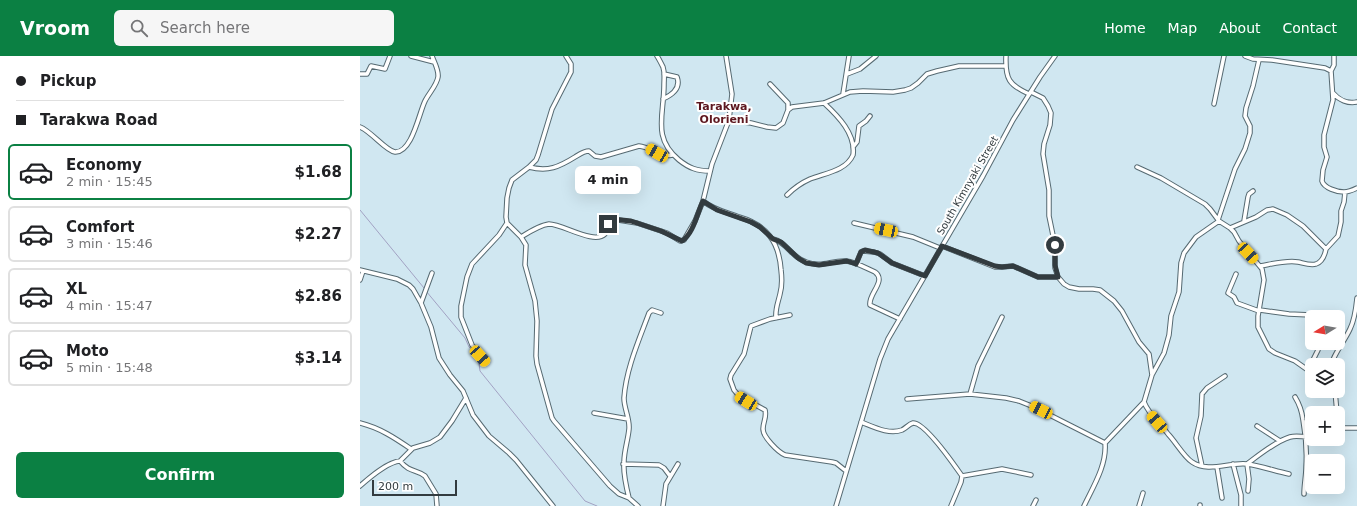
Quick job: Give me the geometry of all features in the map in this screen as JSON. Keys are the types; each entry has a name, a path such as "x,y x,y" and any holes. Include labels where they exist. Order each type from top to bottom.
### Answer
{"street":[{"path":"360,74 367,74 371,66 385,69 390,56"},
{"path":"410,56 434,62"},
{"path":"360,127 368,131 392,151 396,152 405,147 414,132 421,109 438,78 438,72 432,56"},
{"path":"566,56 571,64 571,72 552,109 536,160 515,177 510,184 507,198 506,217 507,223 521,236 526,245 525,265 535,301 537,315 537,364 552,418 610,486 619,494 630,498 638,506"},
{"path":"657,56 664,74 661,130 664,141 672,155 690,168 699,171 710,171"},
{"path":"521,236 538,228 552,224 589,236 601,236 605,234 608,221 612,219 637,223 661,231 682,241 684,240 692,227 703,201 710,171 729,120 732,94 726,56"},
{"path":"843,94 849,56"},
{"path":"847,74 860,69 876,56"},
{"path":"1006,56 1006,66 1012,85 1043,98 1051,114 1043,154 1049,190 1049,216 1055,245 1055,265 1058,277 1069,287 1079,289 1093,288 1100,290 1119,307 1136,338 1149,354 1152,375"},
{"name":"South Kimnyaki Street","path":"836,506 882,352 888,339 1030,93 1055,56"},
{"path":"1214,104 1224,56"},
{"path":"1245,56 1253,60 1280,61 1325,68 1331,71"},
{"path":"1334,56 1334,65 1331,71 1332,104 1323,142 1324,150 1327,156 1322,181 1326,186 1341,192 1357,188"},
{"path":"1084,506 1104,460 1106,452 1105,443 1144,402 1152,375 1164,352 1169,335 1171,316 1179,292 1181,263 1184,253 1188,246 1196,238 1219,221 1235,169 1245,149 1250,133 1250,126 1245,116 1259,60"},
{"path":"788,110 796,106 824,103 843,94 858,91 899,92 912,88 928,74 959,66 1006,66"},
{"path":"663,99 675,92 678,81 677,77 674,75 664,74"},
{"path":"729,120 752,122 767,127 776,128 783,123 788,110 788,103 770,84"},
{"path":"1332,92 1344,101 1349,103 1357,102"},
{"path":"824,103 835,113 848,131 854,147"},
{"path":"787,195 794,188 836,170 852,158 854,147 857,142 859,126 870,116"},
{"path":"529,167 548,170 585,151 589,151 594,156 601,157 639,146 644,146 661,155 672,155"},
{"path":"1137,167 1161,178 1205,204 1219,221 1230,228 1248,253 1260,266 1263,272 1264,280 1258,327 1269,349 1295,361 1305,368"},
{"path":"1244,222 1248,197 1253,191"},
{"path":"1260,266 1293,262 1316,264 1319,262 1324,256 1326,249 1338,236 1345,192"},
{"path":"703,201 717,210 751,222 760,227 773,239 781,242 798,258 806,263 819,265 847,261 875,272 880,278 870,300 870,305 900,319"},
{"path":"1230,228 1256,217 1267,210 1273,209 1280,211 1303,226 1326,249"},
{"path":"486,362 472,345 461,317 461,306 467,277 472,264 495,239 507,223"},
{"path":"854,224 913,237 995,266 1013,266 1038,277 1058,277"},
{"path":"773,239 779,252 782,272 781,290 776,308 776,318"},
{"path":"856,264 861,252 874,252 880,254 892,263 925,276"},
{"path":"360,280 362,271 402,281 413,290 421,303 431,327 439,358 450,375 463,390 473,415 485,431 512,457 554,506"},
{"path":"421,303 432,273"},
{"path":"1236,274 1228,293 1234,297 1237,303 1259,311 1305,315"},
{"path":"1334,358 1347,336 1352,324 1357,298"},
{"path":"630,498 624,479 624,464 629,427 624,398 632,360 649,313 652,310 661,313"},
{"path":"790,315 751,326 744,354 731,375 731,385 739,396 765,410 766,415 763,428 764,434 766,439 782,454 832,462 846,470"},
{"path":"970,394 978,366 1002,317"},
{"path":"1202,466 1196,438 1201,416 1202,394 1207,388 1225,376"},
{"path":"907,399 970,394 1006,398 1019,401 1041,410 1105,443"},
{"path":"1295,397 1301,409 1305,431"},
{"path":"360,486 383,468 394,462 400,461 411,449 430,443 440,437 466,398"},
{"path":"1144,402 1150,413 1180,447 1187,459 1196,465 1217,467 1233,464 1247,464 1289,474"},
{"path":"594,413 628,419"},
{"path":"861,422 884,431 892,432 903,430 912,423 927,430 962,476 952,506"},
{"path":"360,423 387,433 411,449"},
{"path":"1257,426 1280,441"},
{"path":"1345,429 1357,428"},
{"path":"1247,464 1280,441 1290,437 1305,437"},
{"path":"1304,494 1306,446"},
{"path":"400,461 409,470 425,476 436,494 438,506"},
{"path":"624,464 659,465 664,468 670,476"},
{"path":"662,506 666,484 678,464"},
{"path":"1233,464 1241,496 1241,506"},
{"path":"1247,464 1249,479 1248,491"},
{"path":"1217,467 1222,498"},
{"path":"962,476 1002,469 1031,475"},
{"path":"1139,506 1144,493"},
{"path":"1033,506 1036,500"}],"waterway":[{"path":"360,210 424,288"},
{"path":"426,291 465,338 469,347 478,356 480,371 585,501 597,506"}],"district":[{"name":"Tarakwa, Olorieni","path":"724,112"}],"route":[{"path":"608,224 608,221 612,219 631,221 661,231 682,241 692,227 703,201 717,210 741,217 760,227 773,239 781,242 798,258 806,263 819,265 847,261 856,264 861,252 865,250 878,253 892,263 925,276 942,246 995,266 1017,267 1038,277 1058,277 1055,265 1055,245"}]}
